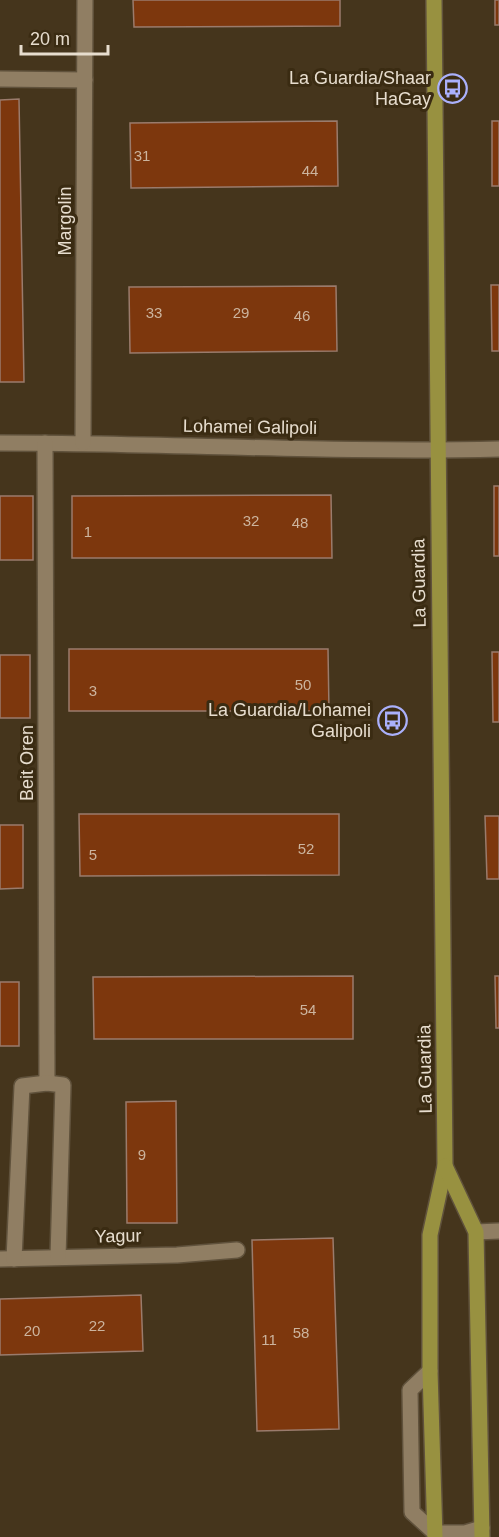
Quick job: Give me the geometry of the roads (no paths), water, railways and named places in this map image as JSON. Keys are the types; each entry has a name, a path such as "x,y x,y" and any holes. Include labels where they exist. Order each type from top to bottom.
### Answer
{"main road":[{"name":"La Guardia","path":"435,0 445,1166 430,1235 430,1371 435,1535"},
{"name":"La Guardia","path":"445,1166 476,1232 482,1533"}],"street":[{"name":"Margolin","path":"83,442 86,0"},
{"path":"0,79 85,80"},
{"name":"Lohamei Galipoli","path":"0,443 83,442 438,450 499,449"},
{"name":"Beit Oren","path":"45,443 47,1083"},
{"path":"7,1259 22,1086 47,1083 63,1085 58,1257"},
{"path":"476,1232 499,1231"},
{"name":"Yagur","path":"7,1259 237,1250"},
{"path":"430,1371 410,1390 412,1512 435,1535 482,1533"}],"place":[{"name":"La Guardia/Shaar HaGay","path":"452,88"},
{"name":"La Guardia/Lohamei Galipoli","path":"392,720"}]}
